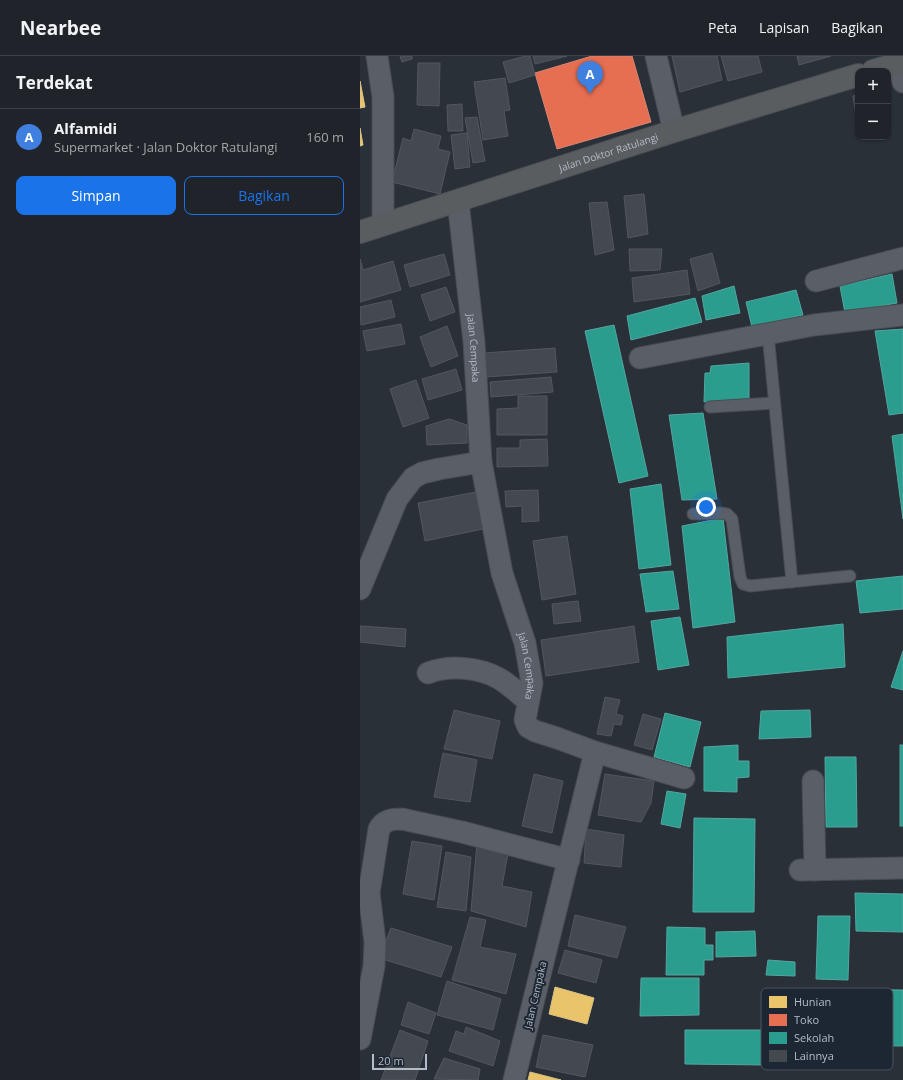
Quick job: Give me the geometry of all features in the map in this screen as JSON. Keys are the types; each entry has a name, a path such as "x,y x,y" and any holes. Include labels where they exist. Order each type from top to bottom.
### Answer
{"highway":[{"path":"891,70 901,69"},
{"name":"Jalan Doktor Ratulangi","path":"360,232 674,131 855,76"}],"street":[{"path":"377,56 383,97 383,224"},
{"path":"656,56 674,131"},
{"name":"Jalan Cempaka","path":"458,200 474,342 481,462 502,572 525,643 532,682 525,720 528,727 535,731 595,752 514,1080"},
{"path":"816,281 903,258"},
{"path":"640,358 814,325 903,315"},
{"path":"362,578 397,499 413,478 422,473 439,469 481,462"},
{"path":"428,673 436,670 453,668 479,671 498,678 528,701"},
{"path":"595,752 684,778"},
{"path":"813,782 808,870 903,868"},
{"path":"360,1039 374,966 375,942 369,893 379,829 382,824 393,819 402,820 462,832 569,860"}],"lane":[{"path":"768,334 792,582"},
{"path":"710,407 774,403"},
{"path":"693,514 720,513 727,514 732,519 740,577 743,584 750,586 850,576"}],"building: Hunian":[{"path":"360,81 365,107 360,108"},
{"path":"360,128 363,145 360,146"},
{"path":"555,987 594,998 587,1024 549,1014"},
{"path":"530,1072 561,1080 528,1080"}],"building: Toko":[{"path":"592,56 632,56 651,122 557,149 535,73"}],"building: Sekolah":[{"path":"892,274 897,303 845,313 840,286"},
{"path":"734,286 740,313 706,320 702,296"},
{"path":"796,290 803,315 752,327 746,302"},
{"path":"695,298 702,322 631,340 627,316"},
{"path":"614,325 648,476 619,483 585,331"},
{"path":"903,329 903,413 889,415 875,331"},
{"path":"749,363 749,399 704,402 705,373 710,373 711,366"},
{"path":"703,413 717,499 682,500 669,415"},
{"path":"903,434 903,519 892,436"},
{"path":"661,484 671,565 639,569 630,489"},
{"path":"723,518 735,622 693,628 682,526"},
{"path":"673,571 679,609 646,612 640,574"},
{"path":"903,576 903,609 860,613 856,581"},
{"path":"680,617 689,665 658,670 651,621"},
{"path":"843,624 845,667 728,678 727,637"},
{"path":"903,651 903,690 891,687"},
{"path":"810,710 811,737 759,739 761,711"},
{"path":"665,713 701,722 690,767 654,757"},
{"path":"738,745 738,761 749,761 749,777 737,778 737,792 704,791 704,747"},
{"path":"900,745 903,745 903,826 900,826"},
{"path":"825,757 856,757 857,827 826,827"},
{"path":"667,791 686,794 680,828 661,824"},
{"path":"694,818 755,819 754,912 693,912"},
{"path":"855,893 903,894 903,932 856,931"},
{"path":"818,916 850,916 848,980 816,979"},
{"path":"667,927 705,928 705,945 713,945 713,960 704,960 704,975 666,975"},
{"path":"755,931 756,956 716,957 716,932"},
{"path":"768,960 795,962 795,976 766,975"},
{"path":"641,978 699,978 699,1015 640,1016"},
{"path":"893,990 903,990 903,1046 893,1046"},
{"path":"685,1030 761,1030 761,1065 685,1064"}],"building: Lainnya":[{"path":"400,56 412,56 412,59 402,62"},
{"path":"530,56 535,75 509,83 503,62"},
{"path":"533,56 567,56 535,64"},
{"path":"672,56 717,56 722,80 680,92"},
{"path":"721,56 758,56 762,72 728,81"},
{"path":"797,56 831,56 799,65"},
{"path":"418,63 440,63 439,106 417,105"},
{"path":"505,78 510,110 504,111 508,136 483,140 474,82"},
{"path":"853,96 855,96 855,109"},
{"path":"462,104 463,131 448,131 447,105"},
{"path":"477,117 485,161 473,163 465,118"},
{"path":"414,129 441,136 438,149 450,152 440,194 392,182 403,138 411,141"},
{"path":"467,133 470,167 455,169 451,135"},
{"path":"644,194 648,234 628,238 624,196"},
{"path":"607,202 614,250 595,255 589,203"},
{"path":"629,249 662,249 660,270 630,271"},
{"path":"712,253 720,283 698,291 690,259"},
{"path":"444,254 450,275 410,287 404,265"},
{"path":"360,259 363,270 393,261 401,290 360,302"},
{"path":"687,270 690,294 634,302 632,278"},
{"path":"446,287 455,312 430,321 421,295"},
{"path":"391,300 395,317 361,325 360,307"},
{"path":"401,324 405,344 367,351 363,331"},
{"path":"447,326 458,356 431,367 420,337"},
{"path":"555,348 557,372 486,377 484,353"},
{"path":"456,369 462,390 428,400 422,379"},
{"path":"551,377 553,392 491,397 490,382"},
{"path":"416,380 429,418 403,427 390,389"},
{"path":"518,396 547,396 547,435 497,435 497,409 518,408"},
{"path":"449,419 467,425 467,443 427,445 426,426"},
{"path":"547,439 548,466 497,467 497,448 520,448 520,440"},
{"path":"538,490 539,521 522,522 522,506 506,507 505,491"},
{"path":"476,492 483,529 425,541 418,503"},
{"path":"567,536 576,594 542,600 533,541"},
{"path":"578,601 581,621 554,624 552,604"},
{"path":"360,626 406,629 405,647 360,642"},
{"path":"634,626 639,662 546,676 541,640"},
{"path":"605,697 620,700 616,714 623,716 621,725 614,724 611,736 597,734"},
{"path":"454,710 500,721 492,759 444,749"},
{"path":"643,714 661,719 652,750 634,745"},
{"path":"443,753 477,760 470,802 434,797"},
{"path":"534,774 563,781 552,833 522,826"},
{"path":"605,774 654,781 651,803 641,822 598,815"},
{"path":"586,829 624,835 621,867 584,863"},
{"path":"412,841 442,846 434,900 403,894"},
{"path":"477,843 509,848 502,886 532,892 526,927 471,911"},
{"path":"446,852 471,857 466,911 437,907"},
{"path":"575,915 626,927 617,958 568,946"},
{"path":"470,917 486,920 480,947 516,954 506,994 452,980"},
{"path":"391,928 452,947 441,977 379,958"},
{"path":"565,950 602,960 596,983 558,973"},
{"path":"447,981 501,999 493,1030 437,1015"},
{"path":"408,1002 436,1013 429,1034 401,1025"},
{"path":"466,1027 500,1041 493,1066 449,1051 456,1031 464,1034"},
{"path":"400,1030 428,1041 415,1080 381,1080"},
{"path":"543,1035 593,1045 585,1077 536,1067"},
{"path":"444,1058 480,1069 478,1080 434,1079"}],"place":[{"name":"Alfamidi","path":"590,94"}]}
